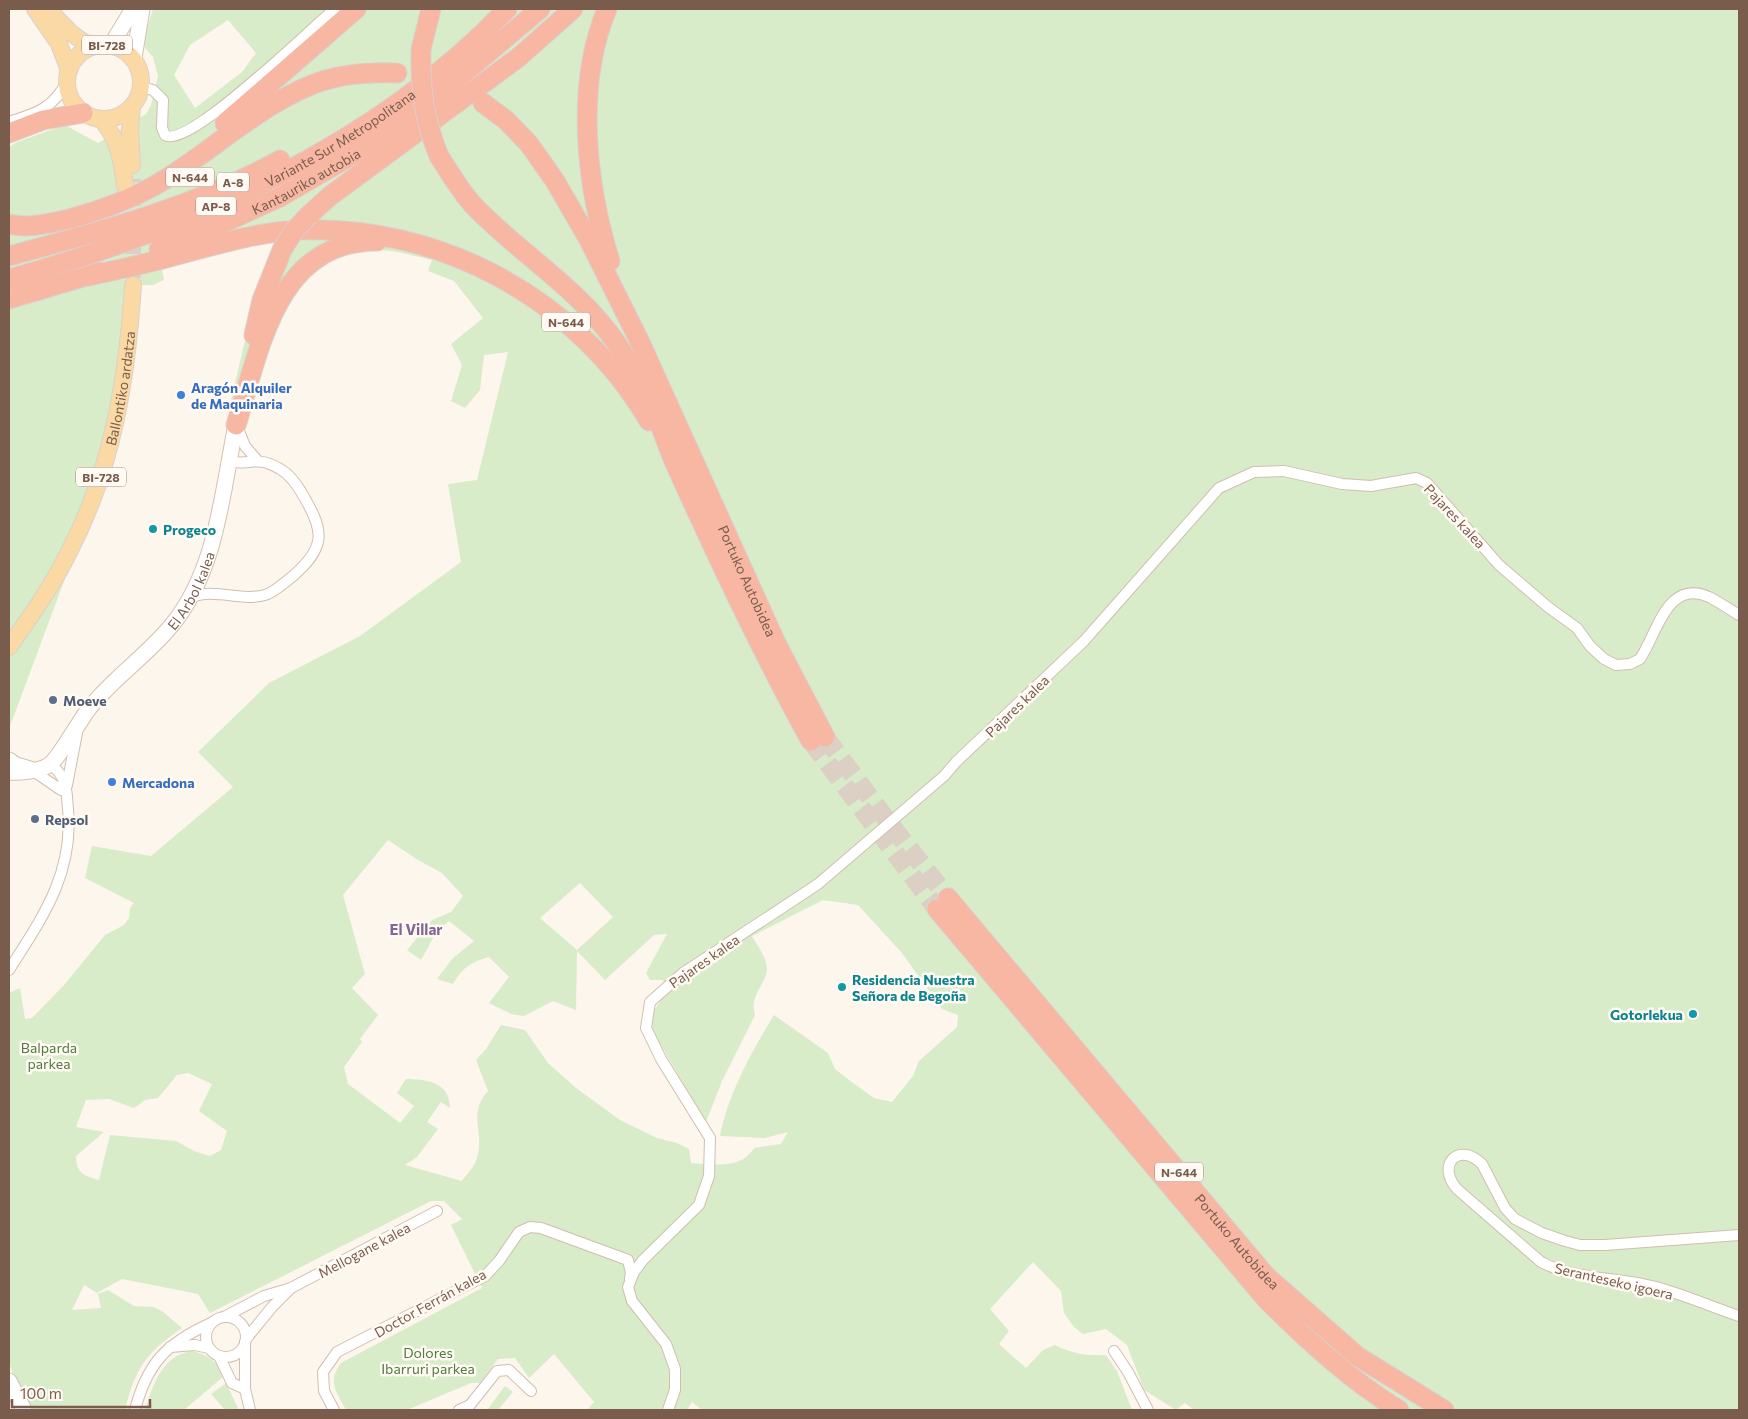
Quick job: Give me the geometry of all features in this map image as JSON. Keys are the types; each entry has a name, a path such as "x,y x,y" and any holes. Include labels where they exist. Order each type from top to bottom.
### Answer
{"highway":[{"path":"83,215 149,182 194,149 356,9"},
{"path":"431,9 421,49 420,83 424,112 439,156 454,181 474,205 577,297 616,343 650,399 677,468"},
{"name":"A-8","path":"9,256 148,218 196,199 271,165 309,145 399,88 500,9"},
{"name":"Variante Sur Metropolitana","path":"9,279 94,254 149,234 201,214 271,180 341,140 406,96 446,66 486,31 507,9"},
{"name":"Kantauriko autobia","path":"9,299 89,276 236,217 280,197 356,153 420,110 540,9"},
{"path":"236,425 262,300 282,250 294,231 330,196 519,57 573,9"},
{"name":"N-644","path":"607,9 598,37 590,79 588,153 592,193 600,228 639,340"},
{"name":"N-644","path":"91,234 177,186 277,103 314,84 340,77 397,73"},
{"path":"9,224 37,225 83,215 107,208 152,188 180,170 238,126 277,103"},
{"name":"N-644","path":"483,103 519,133 555,181 590,240 639,340"},
{"path":"9,133 63,115 83,113"},
{"name":"N-644","path":"89,276 270,233 298,230 347,230 369,233 403,241 468,261 525,291 557,314 589,343 620,377 643,410 677,468"},
{"name":"N-644","path":"236,425 270,319 284,291 296,276 311,262 342,246 369,241 403,241"},
{"name":"Portuko Autobidea","path":"639,340 818,739 731,585 677,468"},
{"name":"Portuko Autobidea","path":"1399,1410 1357,1381 1293,1326 1266,1299 942,903 1266,1276 1357,1356 1444,1410"}],"main road":[{"name":"BI-728","path":"34,9 59,44 68,76 69,94 74,104 83,113"},
{"name":"BI-728","path":"48,9 70,33 91,47"},
{"name":"BI-728","path":"68,76 74,60 91,47 111,45 127,52 134,58 141,72 141,88"},
{"path":"101,119 113,133 119,146 129,183 132,108 141,88"},
{"path":"83,113 101,119 112,118 132,108"},
{"name":"Ballontiko ardatza","path":"9,630 50,567 83,500 95,466 111,405 129,285 129,344 121,401 106,462 70,551 38,605 9,647"}],"street":[{"path":"111,45 133,9"},
{"path":"134,58 142,9"},
{"path":"141,88 153,90 163,100 162,128 164,134 173,137 188,131 238,95 335,9"},
{"path":"9,122 48,107 60,94 68,76"},
{"path":"9,122 32,124"},
{"path":"236,425 245,446 256,460"},
{"name":"El Arbol kalea","path":"51,764 79,722 104,691 155,644 173,624 189,598 206,560 236,425"},
{"path":"189,598 198,594 216,593 248,598 266,594 288,580 314,555 320,530 305,499 290,476 280,468 256,460 245,462 228,461"},
{"name":"Pajares kalea","path":"628,1286 634,1272 643,1260 699,1204 708,1176 710,1138 661,1059 646,1028 650,1002 684,973 818,884 944,776 956,762 1084,641 1219,488 1254,472 1284,471 1342,484 1371,486 1416,478 1426,483 1499,565 1548,607 1577,628 1590,646 1604,659 1616,665 1630,664 1640,659 1670,602 1681,595 1693,593 1708,597 1739,615"},
{"name":"El Arbol kalea","path":"9,970 52,898 65,867 70,830 67,789 79,722"},
{"path":"10,770 42,769 51,764 67,789"},
{"path":"32,770 56,787 67,789"},
{"name":"Seranteseko igoera","path":"1739,1236 1580,1245 1564,1241 1515,1219 1505,1208 1482,1164 1476,1158 1470,1155 1459,1155 1453,1158 1448,1166 1449,1179 1457,1190 1541,1262 1556,1270 1594,1279 1636,1283 1663,1289 1739,1316"},
{"name":"Mellogane kalea","path":"224,1317 264,1296 291,1288 437,1212"},
{"name":"Doctor Ferrán kalea","path":"334,1410 324,1391 323,1372 337,1352 485,1276 499,1261 519,1232 530,1227 541,1228 628,1260"},
{"path":"643,1260 628,1260 631,1273 628,1286 632,1301 666,1344 675,1369 675,1390 668,1410"},
{"name":"Mellogane kalea","path":"246,1340 272,1307 291,1288"},
{"path":"135,1410 146,1377 169,1347 188,1334 224,1317 236,1320 241,1324 246,1340 245,1389 250,1410"},
{"path":"209,1348 205,1336 211,1323"},
{"path":"219,1356 232,1356 243,1348 246,1340"},
{"path":"169,1347 195,1345 209,1348 219,1356 232,1383 245,1389"},
{"path":"1114,1351 1128,1372 1148,1410"},
{"path":"459,1410 469,1407 497,1371 509,1370 531,1391"},
{"path":"9,1381 16,1399"}],"green space":[{"path":"153,9 1739,9 1739,1410 1194,1410 1185,1403 1176,1410 1144,1390 1127,1345 1106,1329 1083,1334 1074,1327 1064,1313 1061,1291 1033,1262 990,1309 1009,1331 999,1344 1026,1368 1043,1350 1055,1345 1080,1354 1106,1355 1117,1371 1132,1410 702,1410 692,1402 687,1410 587,1410 594,1402 554,1354 529,1378 515,1358 498,1359 480,1383 471,1383 407,1410 346,1410 334,1386 334,1376 341,1363 482,1288 451,1225 462,1219 444,1201 431,1201 210,1313 198,1294 122,1279 97,1293 84,1285 72,1310 101,1308 98,1294 108,1290 134,1306 153,1307 162,1311 182,1328 151,1353 144,1362 133,1383 125,1410 32,1410 17,1387 9,1362 9,993 20,988 25,1019 32,1018 65,984 105,935 124,925 129,918 130,908 134,903 85,878 92,846 151,856 233,787 198,752 269,683 360,636 461,562 448,484 477,480 508,352 484,355 480,390 465,408 451,401 462,365 451,344 483,318 454,281 428,271 432,260 383,250 363,250 349,253 336,258 311,273 300,282 292,293 274,329 248,409 230,404 258,286 277,241 213,253 162,270 164,280 153,285 139,285 135,326 76,549 9,729 9,147 17,142 65,125 98,143 146,114 151,105 158,76 153,57 145,48 145,35","holes":["228,20 256,53 242,72 195,108 174,75 190,45","388,840 442,873 463,896 451,912 432,920 407,950 421,960 436,933 449,921 474,941 452,959 437,979 453,984 468,966 489,957 509,977 489,1003 511,1014 524,1016 553,1001 576,1010 577,951 605,980 654,935 667,934 646,973 650,980 663,980 666,994 654,1012 652,1021 653,1032 706,1122 722,1081 755,1015 754,1001 766,975 765,960 752,936 823,900 858,905 902,953 942,1009 958,1015 957,1027 919,1061 913,1076 892,1102 874,1098 849,1080 835,1069 828,1053 774,1015 749,1058 735,1089 720,1136 765,1138 788,1132 781,1144 754,1148 742,1160 734,1163 718,1164 691,1163 689,1149 677,1143 657,1138 620,1120 576,1088 548,1063 525,1030 501,1025 486,1049 476,1060 488,1091 482,1099 477,1115 479,1140 477,1158 473,1167 462,1181 405,1165 417,1157 438,1129 427,1122 441,1102 450,1108 449,1100 442,1088 430,1082 406,1079 397,1093 414,1106 400,1123 348,1084 344,1067 362,1042 360,1039 378,1015 352,988 365,974 343,895","580,883 613,917 577,950 540,918","188,1073 212,1084 199,1111 227,1131 221,1150 210,1156 194,1151 176,1141 110,1135 99,1180 82,1173 77,1166 76,1156 104,1132 76,1127 86,1100 109,1099 134,1108 145,1100 158,1098 177,1075"]},
{"path":"191,1351 211,1359 224,1376 184,1410 145,1410 155,1381 166,1365 181,1354"},
{"path":"226,1383 239,1410 225,1410 211,1394"},
{"path":"505,1386 513,1392 498,1410 487,1410"}],"tunnel":[{"path":"133,179 133,278"},
{"path":"825,737 948,898"},
{"path":"811,741 937,909"}],"place":[{"name":"Aragón Alquiler de Maquinaria","path":"181,395"},
{"name":"Progeco","path":"153,529"},
{"name":"Moeve","path":"53,700"},
{"name":"Mercadona","path":"112,782"},
{"name":"Repsol","path":"35,819"},
{"name":"Residencia Nuestra Señora de Begoña","path":"842,987"},
{"name":"Gotorlekua","path":"1693,1014"}],"district":[{"name":"El Villar","path":"416,929"}],"park label":[{"name":"Balparda parkea","path":"49,1056"},
{"name":"Dolores Ibarruri parkea","path":"428,1360"}]}
